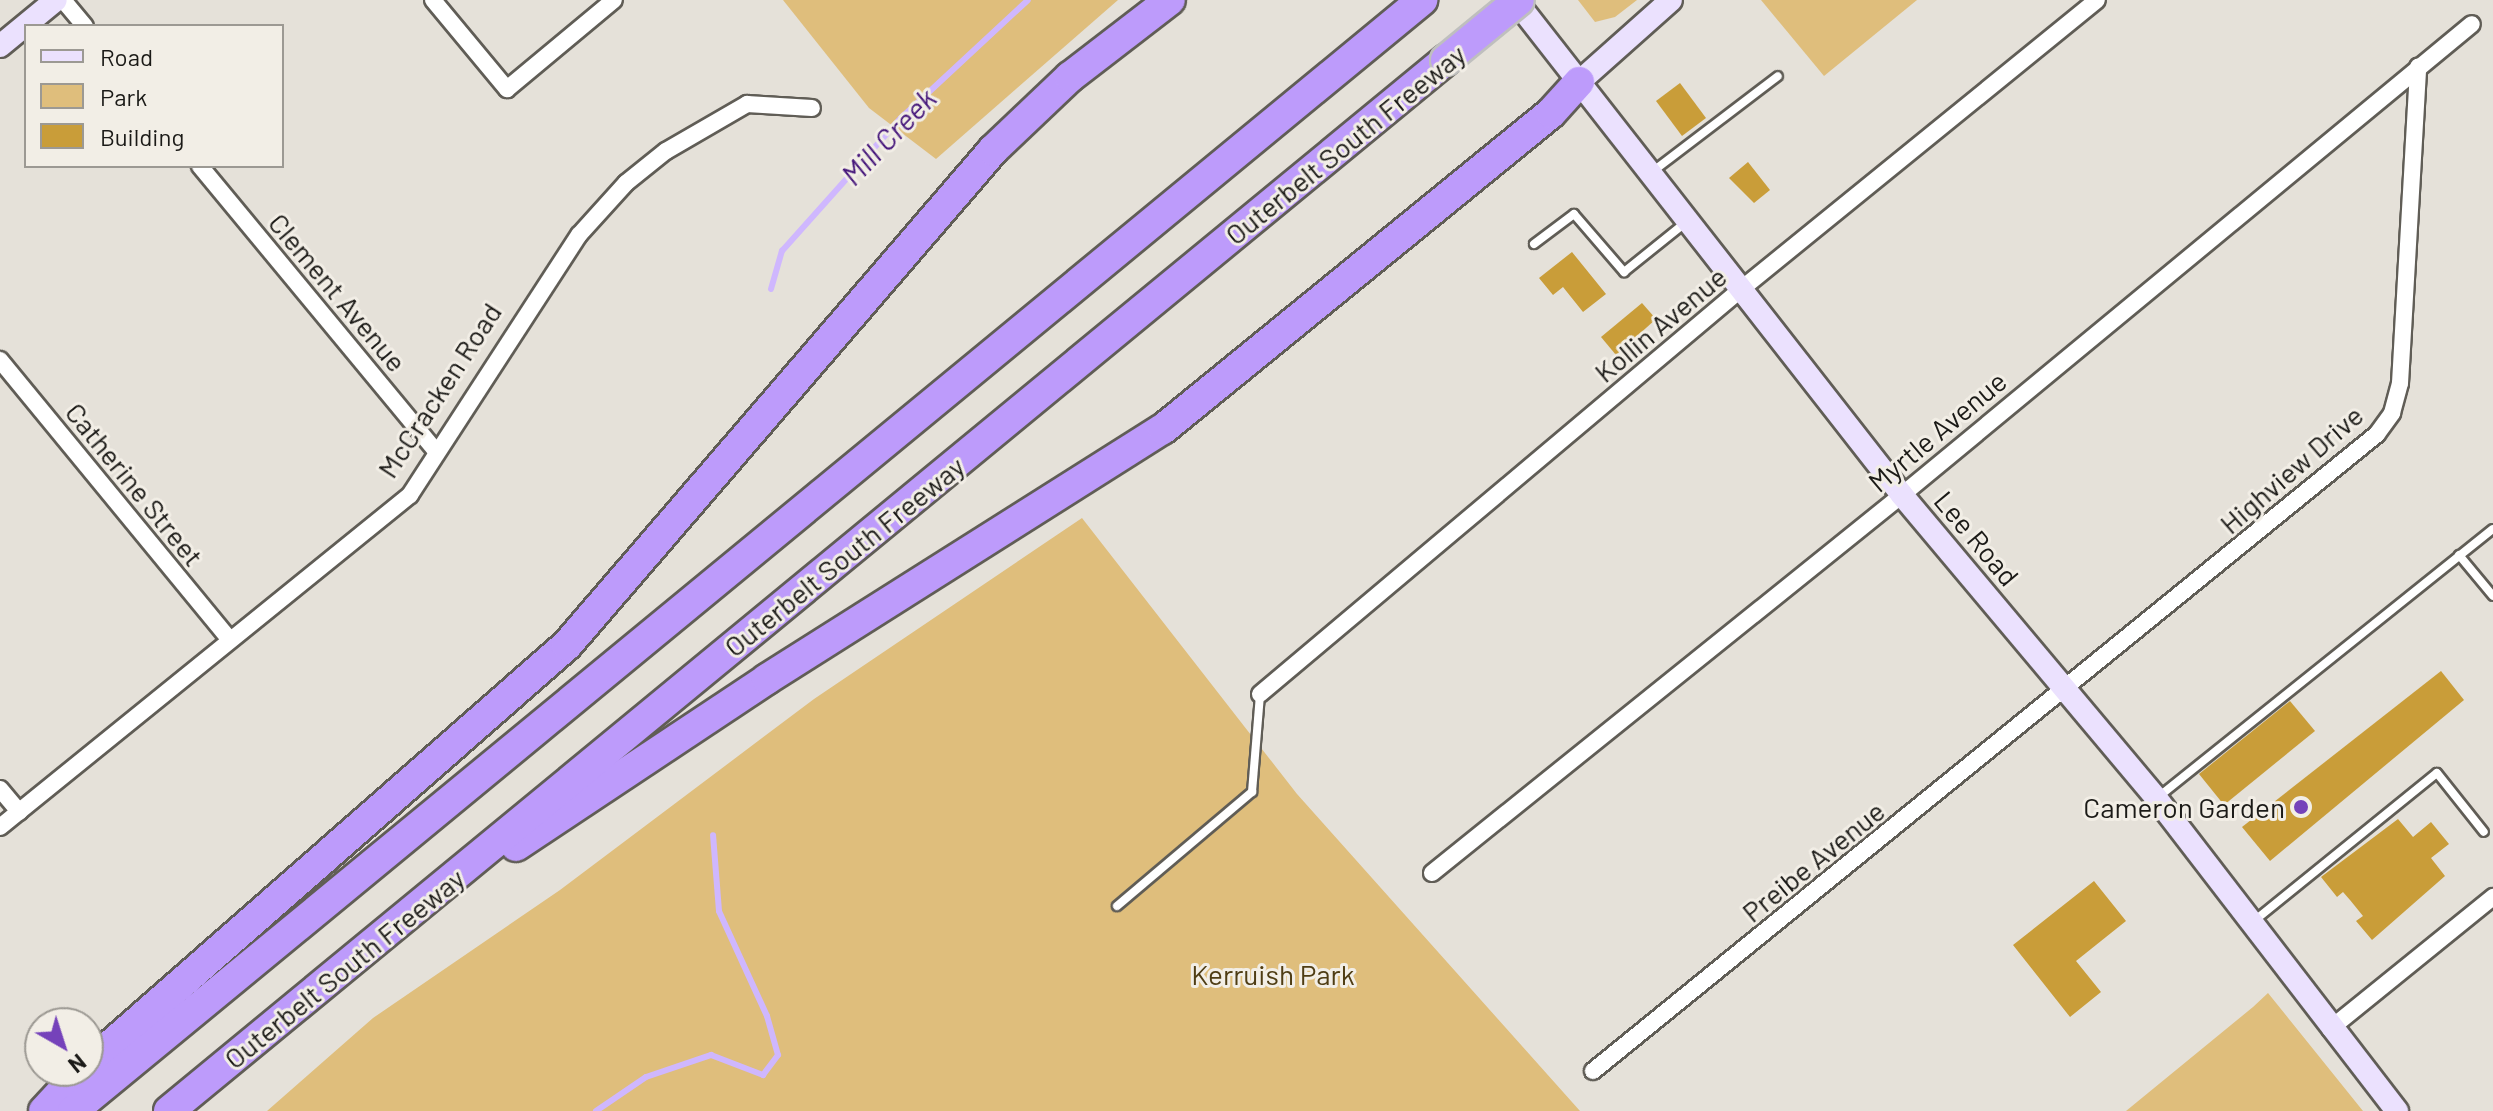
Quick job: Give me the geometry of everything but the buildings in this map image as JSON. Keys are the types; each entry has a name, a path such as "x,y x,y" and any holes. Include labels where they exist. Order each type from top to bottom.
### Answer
{"highway":[{"path":"104,1051 551,660 619,590 993,150 1070,77 1170,0"},
{"name":"Outerbelt South Freeway","path":"169,1111 1517,0"},
{"path":"73,1111 1416,6"},
{"path":"432,896 582,806 723,708 1163,429 1551,113 1579,82"},
{"path":"44,1111 66,1087"}],"main road":[{"path":"27,24 56,0"},
{"name":"Lee Road","path":"1517,0 1739,291 1902,495 2156,798 2253,922 2330,1029 2397,1111"},
{"path":"1579,82 1671,0"},
{"path":"0,46 24,26"}],"street":[{"path":"63,0 83,24"},
{"path":"433,0 507,89 614,0"},
{"name":"Kollin Avenue","path":"1260,694 1739,291 2097,0"},
{"name":"Myrtle Avenue","path":"1432,873 1902,495 2472,24"},
{"name":"Highview Drive","path":"2066,691 2377,434 2392,413 2400,383 2418,67"},
{"name":"McCracken Road","path":"0,827 410,495 579,235 626,183 666,151 747,104 812,108"},
{"name":"Clement Avenue","path":"202,168 436,451"},
{"name":"Catherine Street","path":"0,360 230,640"},
{"name":"Preibe Avenue","path":"1593,1071 2066,691"},
{"path":"0,789 19,812"},
{"path":"2330,1029 2493,897"}],"lane":[{"path":"1649,175 1778,76"},
{"path":"1534,244 1574,214 1624,272 1686,223"},
{"path":"2156,798 2493,529"},
{"path":"2459,555 2493,596"},
{"path":"1117,906 1252,792 1260,694"},
{"path":"2253,922 2437,773 2484,832"}],"green space":[{"path":"783,0 1118,0 936,159 869,108"},
{"path":"1578,0 1637,0 1615,17 1595,22"},
{"path":"1761,0 1917,0 1824,76"},
{"name":"Kerruish Park","path":"1082,518 1297,794 1580,1111 267,1111 373,1018 560,890 814,699"},
{"path":"2268,993 2363,1111 2126,1111 2253,1007"}],"waterway":[{"name":"Mill Creek","path":"771,289 782,251 901,118 1028,0"},
{"path":"596,1111 646,1077 711,1055 763,1075 778,1055 767,1016 719,911 713,835"}],"place":[{"name":"Cameron Garden","path":"2301,807"}]}
